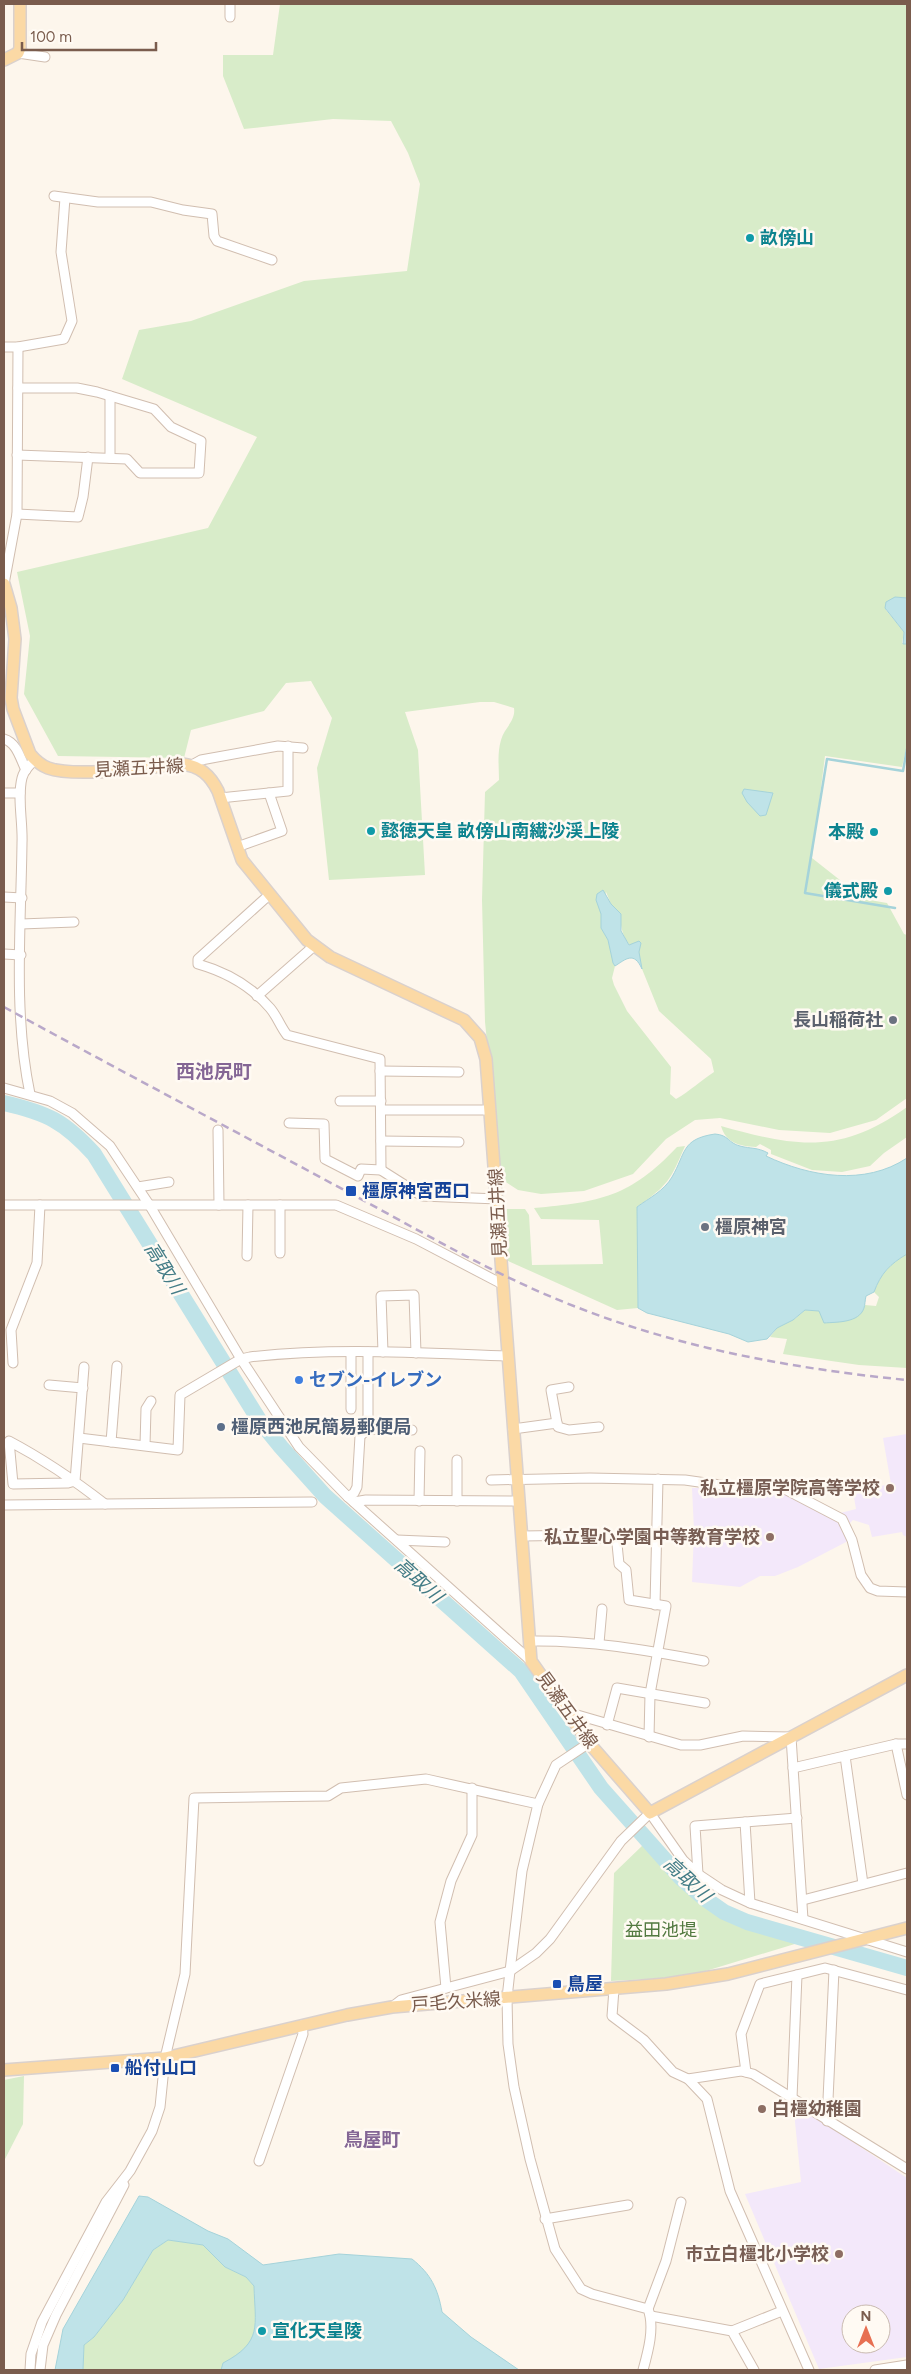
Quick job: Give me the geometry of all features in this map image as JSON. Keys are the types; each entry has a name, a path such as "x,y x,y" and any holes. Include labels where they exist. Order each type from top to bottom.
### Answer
{"main road":[{"path":"4,60 18,54 22,32 20,4"},
{"path":"4,584 11,608 15,639 11,698 26,745 35,760"},
{"name":"見瀬五井線","path":"35,760 48,768 68,771 182,764 192,765 200,769 213,781 237,847 248,869 296,929 314,946 330,957 356,971 455,1015 472,1028 484,1048 498,1199 507,1356 531,1661 587,1744 647,1816"},
{"path":"647,1816 907,1675"},
{"name":"戸毛久米線","path":"4,2070 165,2058 392,2007 666,1984 728,1974 907,1928"}],"street":[{"path":"230,4 230,17"},
{"path":"18,54 45,58"},
{"path":"54,196 98,202 151,202 183,210 212,214 214,236 217,242 272,260"},
{"path":"4,347 18,347 64,339 72,321 61,252 64,198"},
{"path":"4,584 17,514 18,347"},
{"path":"17,455 127,459 140,473 199,473 201,441 170,426 154,409 87,389 18,388"},
{"path":"110,396 110,458"},
{"path":"17,514 78,516 83,497 88,458"},
{"path":"4,739 11,741 16,747 26,770"},
{"path":"220,798 288,791 288,746"},
{"path":"192,765 201,760 271,747 288,746 303,748"},
{"path":"30,1094 24,1052 21,955 23,828 20,792 26,770 35,760"},
{"path":"4,793 20,792"},
{"path":"237,847 282,830 269,793"},
{"path":"269,895 198,959 198,964 227,974 257,996 272,1010 287,1035 380,1059 381,1170"},
{"path":"4,897 22,898"},
{"path":"21,924 74,922"},
{"path":"257,996 314,946"},
{"path":"4,954 21,955"},
{"path":"380,1071 459,1072"},
{"path":"4,1088 50,1101 72,1113 110,1146 138,1187 145,1206 239,1360 288,1434 319,1469 351,1499 531,1661"},
{"path":"340,1101 381,1105 490,1110"},
{"path":"290,1123 324,1124 325,1159 358,1176 361,1169 381,1170 422,1196 498,1199"},
{"path":"218,1130 219,1205"},
{"path":"381,1141 459,1142"},
{"path":"138,1187 168,1182"},
{"path":"4,1205 328,1204 346,1208 433,1247 502,1284"},
{"path":"13,1363 7,1330 37,1263 40,1205"},
{"path":"247,1256 248,1205"},
{"path":"280,1205 280,1252"},
{"path":"383,1352 382,1296 414,1295 416,1353"},
{"path":"351,1352 351,1409"},
{"path":"79,1438 178,1450 180,1394 239,1360 260,1356 351,1352 507,1356"},
{"path":"368,1352 368,1429"},
{"path":"111,1442 117,1366"},
{"path":"75,1481 84,1367"},
{"path":"49,1385 83,1388"},
{"path":"569,1387 551,1390 558,1427 569,1430 598,1428"},
{"path":"145,1445 146,1409 151,1401"},
{"path":"513,1429 557,1424"},
{"path":"351,1499 357,1487 360,1436 368,1429 412,1430"},
{"path":"75,1481 68,1483 13,1484 9,1441 75,1481 105,1504"},
{"path":"419,1501 420,1451"},
{"path":"457,1460 457,1501"},
{"path":"655,1605 658,1479"},
{"path":"491,1480 658,1479 701,1481 727,1486 775,1484 842,1519 852,1540 861,1575 870,1588 878,1591 907,1592"},
{"path":"351,1499 519,1501"},
{"path":"4,1505 312,1502"},
{"path":"522,1536 585,1536 615,1541 619,1564 626,1570 628,1600 666,1606 650,1694 649,1737"},
{"path":"397,1540 445,1542"},
{"path":"599,1644 602,1609"},
{"path":"530,1641 569,1640 658,1652 704,1661"},
{"path":"608,1725 617,1688 705,1703"},
{"path":"566,1712 671,1744 690,1746 743,1736 791,1738 803,1919"},
{"path":"587,1744 556,1765 538,1804 522,1871 507,1998 508,2044 514,2087 545,2219 555,2249 580,2289 649,2312 732,2331 782,2311"},
{"path":"793,1768 896,1744 907,1744"},
{"path":"896,1744 907,1795"},
{"path":"845,1756 863,1884"},
{"path":"40,2370 43,2345 56,2315 152,2131 160,2106 165,2058 185,1974 194,1798 328,1796 341,1788 426,1779 538,1804"},
{"path":"446,1988 440,1922 451,1881 472,1836 472,1788"},
{"path":"392,2007 402,2000 510,1970 536,1953 550,1940 621,1841 647,1816 683,1860 698,1874 722,1890 750,1903 803,1919 859,1940 907,1952"},
{"path":"698,1874 695,1826 797,1818"},
{"path":"745,1822 750,1903"},
{"path":"803,1900 907,1873"},
{"path":"746,2072 741,2034 760,1984 825,1968 907,1990"},
{"path":"827,2121 834,1970"},
{"path":"792,2098 797,1975"},
{"path":"614,1989 612,2016 644,2040 673,2072 688,2079 706,2099 730,2191 810,2370"},
{"path":"260,2161 304,2034 302,2026"},
{"path":"688,2079 741,2071 753,2074 907,2169"},
{"path":"30,2370 31,2354 46,2315 106,2202 130,2171"},
{"path":"643,2370 649,2343 649,2312 666,2261 681,2202"},
{"path":"545,2219 628,2205"},
{"path":"732,2331 754,2370"},
{"path":"875,2370 892,2369 907,2365"}],"shaded area":[{"name":"私立橿原学院高等学校","path":"907,1434 907,1537 902,1532 872,1537 869,1525 853,1520 849,1524 849,1520 840,1513 856,1509 853,1491 891,1484 883,1438"},
{"name":"私立聖心学園中等教育学校","path":"771,1487 840,1521 848,1541 798,1567 775,1576 760,1576 740,1587 692,1582 694,1530 692,1488 704,1488 704,1490"},
{"name":"市立白橿北小学校","path":"793,2102 907,2178 907,2357 819,2369 745,2194 801,2182"}],"green space":[{"path":"280,4 907,4 907,598 895,597 886,610 904,632 902,643 907,644 907,745 902,767 825,756 812,858 864,899 887,903 904,934 907,935 907,1098 876,1120 830,1133 779,1130 720,1118 695,1120 666,1139 633,1174 584,1191 541,1194 518,1190 501,1179 485,1022 482,900 485,792 499,780 500,745 512,721 514,708 494,702 480,702 405,712 418,750 425,875 329,880 317,768 332,718 311,681 286,683 264,711 191,730 184,758 58,756 24,694 30,636 17,572 208,528 257,437 122,379 139,330 191,321 304,281 407,271 420,184 408,153 391,121 333,119 244,129 223,76 223,55 273,55","holes":["606,892 611,904 620,914 622,931 626,940 638,952 642,969 659,1011 711,1059 714,1072 676,1099 670,1094 671,1067 627,1011 614,985 612,978 615,966 608,940 601,928 601,914"]},
{"path":"907,1107 907,1137 884,1153 870,1166 842,1172 812,1170 771,1154 771,1150 760,1144 756,1147 744,1146 730,1140 723,1132 721,1126 772,1139 795,1142 838,1140 860,1133 883,1122"},
{"path":"685,1146 676,1167 667,1181 637,1207 638,1308 617,1310 506,1260 504,1214 507,1209 525,1209 529,1215 532,1265 603,1264 599,1220 541,1219 534,1208 578,1203 613,1194 629,1187 644,1177 677,1147"},
{"path":"907,1254 907,1368 859,1365 783,1354 787,1339 770,1337 777,1328 796,1318 805,1310 819,1311 823,1317 863,1310 865,1305 876,1306 879,1297 874,1292 880,1279 891,1265"},
{"name":"益田池堤","path":"643,1845 686,1888 723,1916 747,1928 798,1943 686,1977 611,1981 614,1873"},
{"path":"24,2076 23,2124 4,2161 4,2080"},
{"path":"168,2240 203,2245 225,2267 246,2277 254,2286 256,2313 254,2331 247,2347 226,2362 221,2370 83,2370 84,2345 94,2337 123,2300 153,2250"}],"water":[{"path":"895,597 907,598 907,644 903,644 904,632 885,608 886,602"},
{"path":"744,789 773,793 766,815 760,816 747,802 742,793"},
{"path":"603,890 611,904 621,914 621,931 629,945 639,941 641,943 639,952 642,969 633,958 626,959 615,966 613,963 608,940 601,928 601,914 596,900 597,894"},
{"path":"715,1134 723,1136 736,1145 764,1151 768,1153 766,1156 783,1163 819,1173 856,1175 891,1167 907,1158 907,1254 891,1265 883,1274 874,1292 866,1296 864,1308 857,1317 847,1321 824,1323 819,1311 805,1310 793,1320 777,1328 767,1339 748,1342 729,1334 647,1313 638,1308 637,1207 669,1182 690,1143 704,1136"},
{"path":"139,2196 148,2197 208,2231 228,2239 263,2265 339,2254 412,2259 424,2270 433,2283 442,2312 471,2337 519,2370 221,2370 223,2363 245,2348 251,2340 255,2322 254,2286 246,2277 225,2267 203,2245 168,2240 153,2250 123,2300 94,2337 84,2345 83,2370 55,2370 63,2329"}],"waterway":[{"path":"895,908 805,893 827,759 903,771 907,749"},
{"name":"高取川","path":"4,1103 54,1120 64,1126 94,1154 259,1420 325,1496 521,1671 601,1788 681,1878 724,1912 747,1922 907,1968"}],"railway":[{"path":"4,1007 460,1253 549,1296 619,1322 700,1346 824,1370 907,1380"}],"place":[{"name":"畝傍山","path":"750,238"},
{"name":"懿徳天皇 畝傍山南繊沙渓上陵","path":"371,831"},
{"name":"本殿","path":"874,832"},
{"name":"儀式殿","path":"888,891"},
{"name":"長山稲荷社","path":"893,1020"},
{"name":"橿原神宮西口","path":"351,1191"},
{"name":"橿原神宮","path":"705,1227"},
{"name":"セブン-イレブン","path":"299,1380"},
{"name":"橿原西池尻簡易郵便局","path":"221,1427"},
{"name":"私立橿原学院高等学校","path":"890,1488"},
{"name":"私立聖心学園中等教育学校","path":"770,1537"},
{"name":"鳥屋","path":"557,1984"},
{"name":"船付山口","path":"115,2068"},
{"name":"白橿幼稚園","path":"762,2109"},
{"name":"市立白橿北小学校","path":"839,2254"},
{"name":"宣化天皇陵","path":"262,2331"}],"district":[{"name":"西池尻町","path":"214,1071"},
{"name":"鳥屋町","path":"372,2139"}]}
